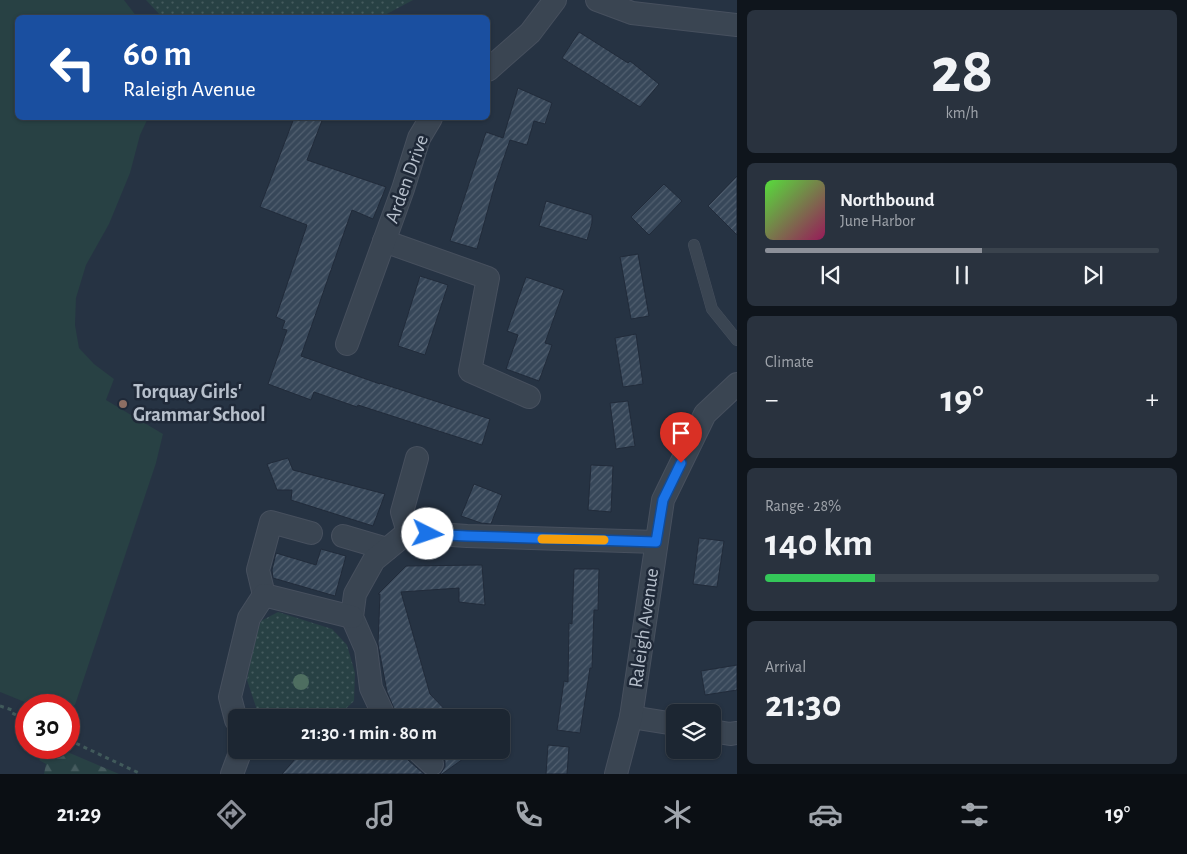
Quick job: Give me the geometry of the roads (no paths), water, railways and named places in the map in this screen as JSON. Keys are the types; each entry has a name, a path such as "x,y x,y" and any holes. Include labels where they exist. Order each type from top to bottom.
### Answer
{"street":[{"path":"490,68 530,33 555,0"},
{"path":"597,0 632,12 737,25"},
{"name":"Arden Drive","path":"347,344 404,189 419,138 430,120"},
{"name":"Arden Drive","path":"384,241 488,278 470,371 529,397"},
{"name":"Raleigh Avenue","path":"616,774 631,717 663,500 706,414 737,384"},
{"path":"408,532 402,512 417,458"},
{"path":"233,709 230,697 249,618 264,595 258,570 271,522 311,533"},
{"path":"381,709 371,688 366,649 352,617 355,594 374,560 408,532 467,536 656,542"},
{"path":"343,536 387,549"},
{"path":"264,595 352,617"},
{"path":"631,717 666,723"},
{"path":"721,732 737,733"},
{"path":"232,774 238,759"}],"lane":[{"path":"694,245 712,309 737,340"}],"place":[{"name":"Torquay Girls' Grammar School","path":"123,404"}]}
